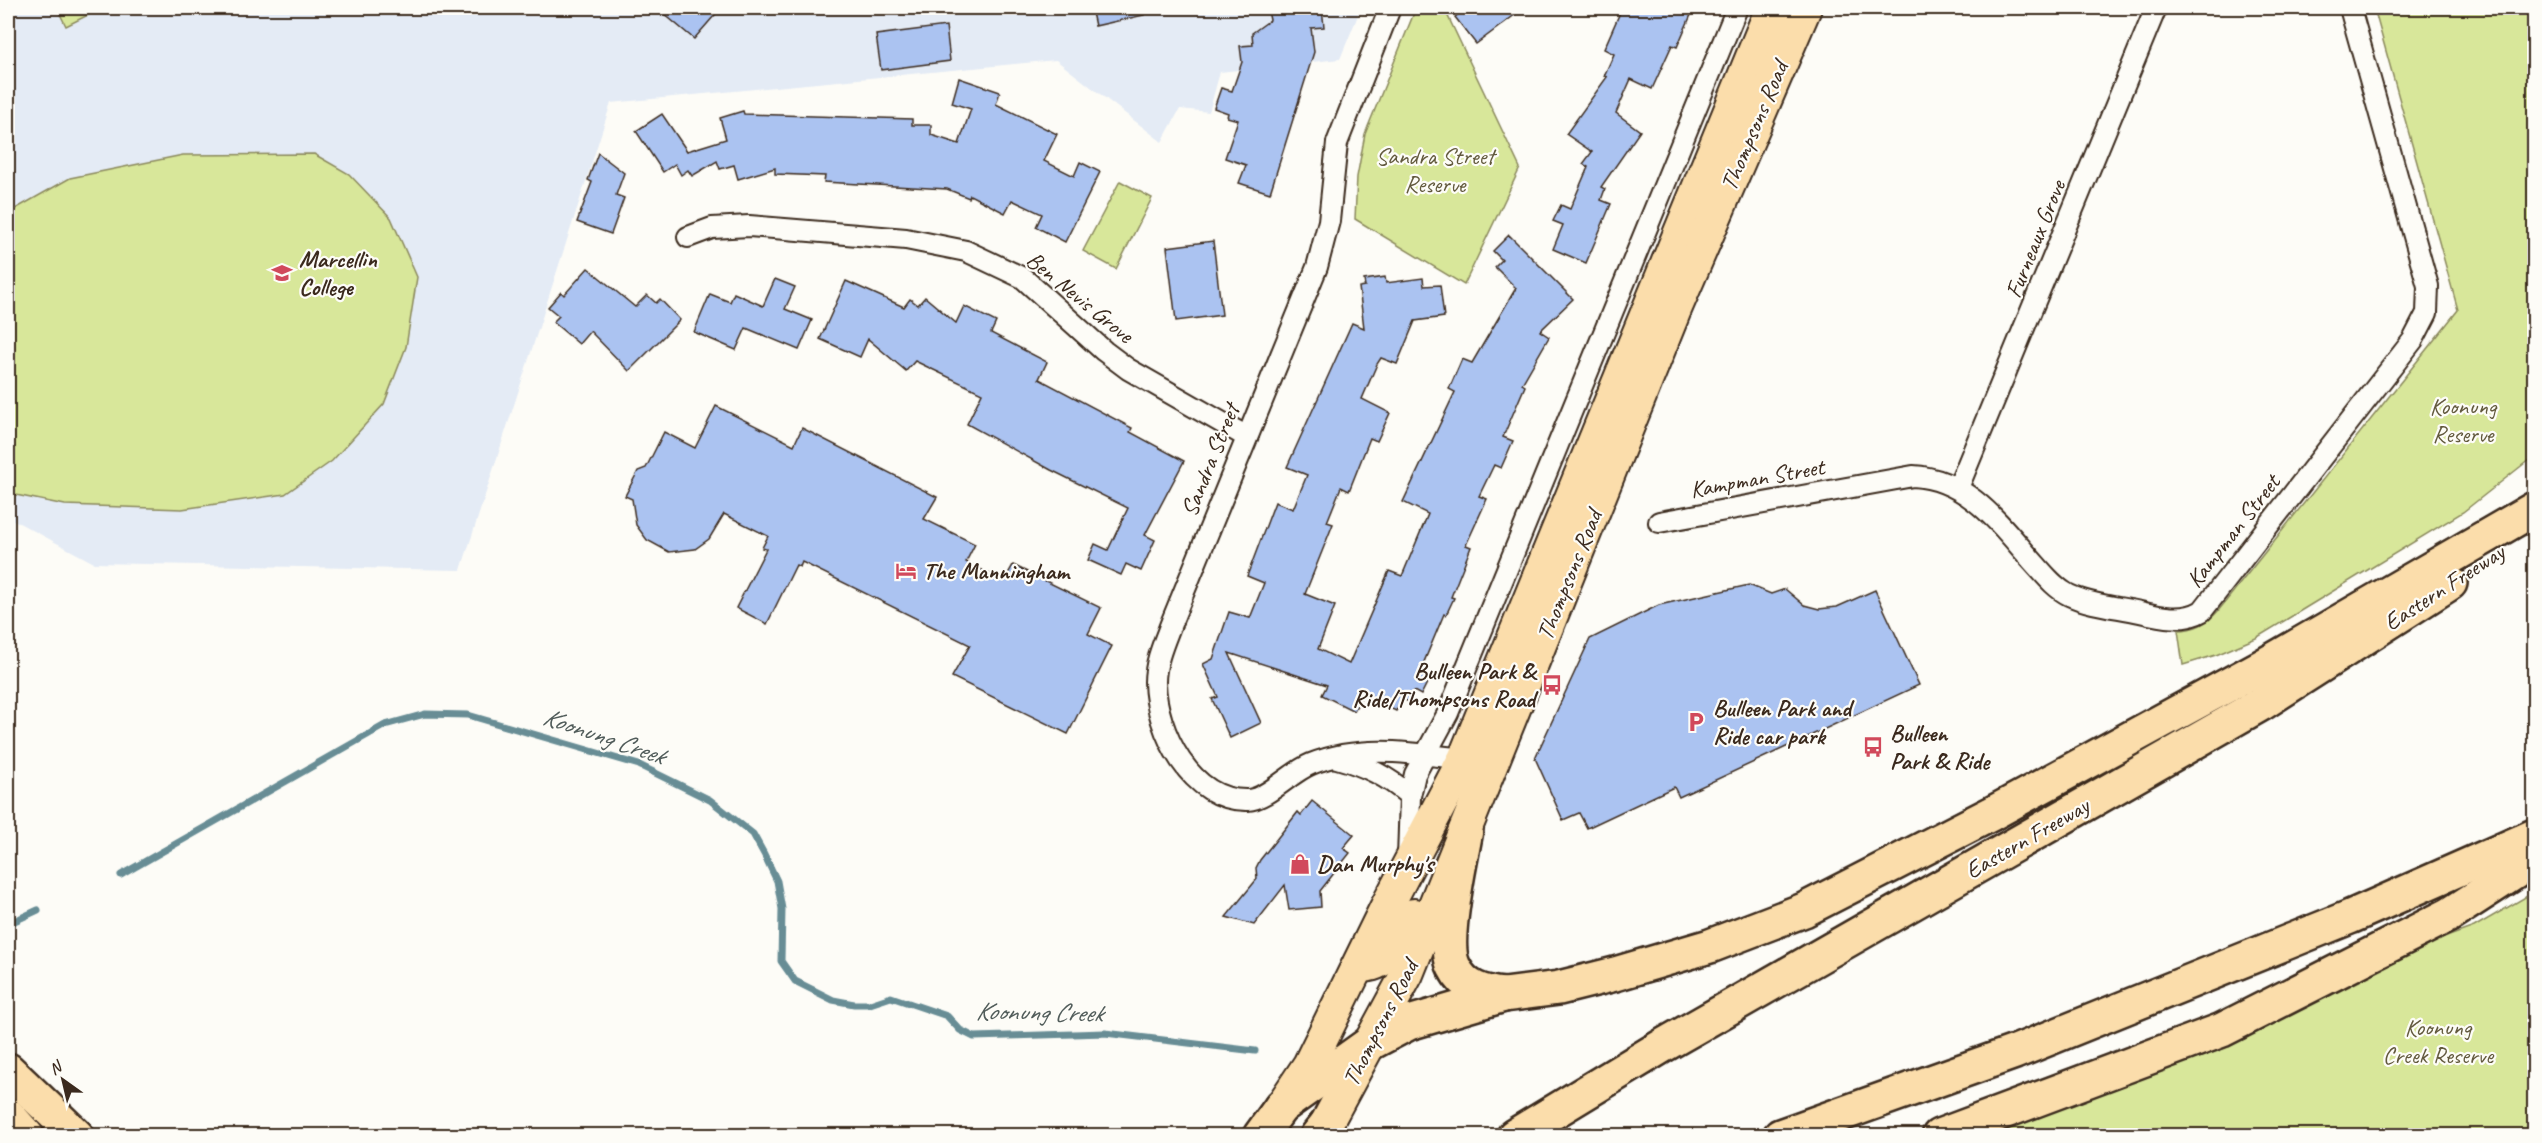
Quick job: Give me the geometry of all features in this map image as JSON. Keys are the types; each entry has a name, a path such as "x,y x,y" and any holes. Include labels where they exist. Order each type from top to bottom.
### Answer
{"highway":[{"path":"1281,1107 1369,1044 1409,1023 1504,995 1559,987 1615,974 1710,946 1804,910 1991,814 2261,667 2535,508"},
{"name":"Eastern Freeway","path":"1514,1136 1664,1045 2262,704 2535,529"},
{"path":"1466,830 1450,925 1453,967 1464,981 1481,992 1504,995"},
{"path":"1780,1136 2015,1052 2350,917 2535,836"},
{"path":"1938,1136 2222,1030 2450,915 2535,860"},
{"path":"8,1070 77,1136"},
{"name":"Thompsons Road","path":"1260,1136 1281,1107"},
{"path":"8,1116 27,1136"}],"main road":[{"name":"Thompsons Road","path":"1281,1107 1309,1065 1386,908 1408,870 1464,759 1772,8"},
{"name":"Thompsons Road","path":"1321,1131 1402,984 1674,312 1805,8"},
{"path":"1359,966 1377,965 1385,960 1466,830"}],"street":[{"name":"Sandra Street","path":"1390,8 1337,143 1325,244 1162,649 1155,681 1163,723 1173,748 1195,777 1206,787 1238,800 1260,797 1301,769 1360,752 1385,751 1464,759"},
{"name":"Thompsons Road","path":"1408,870 1410,796 1415,774 1448,713 1737,8"},
{"name":"Kampman Street","path":"1659,522 1913,476 1937,479 1958,488 1982,506 2054,584 2069,595 2173,618 2192,617 2212,602 2421,330 2427,313 2428,286 2350,8"},
{"name":"Furneaux Grove","path":"1958,488 2150,10"},
{"name":"Ben Nevis Grove","path":"688,237 727,226 749,226 906,239 966,251 1023,278 1104,351 1128,369 1247,437"},
{"path":"1337,758 1367,767 1389,779 1410,796"}],"shaded area":[{"name":"Marcellin College","path":"8,8 1361,8 1340,59 1220,72 1209,112 1180,109 1162,142 1056,60 611,103 461,570 94,563 8,517"}],"green space":[{"path":"57,8 102,8 66,26"},
{"name":"Sandra Street Reserve","path":"1416,8 1444,8 1520,168 1464,285 1355,219 1357,177 1365,134"},
{"name":"Koonung Reserve","path":"2374,8 2534,8 2534,456 2463,512 2256,638 2216,655 2183,665 2178,630 2200,625 2218,611 2458,310"},
{"path":"314,154 349,174 391,218 417,277 406,347 384,404 332,461 285,494 182,509 65,505 16,495 8,487 8,213 70,178 183,155"},
{"path":"1120,181 1152,198 1116,269 1083,251"},
{"name":"Koonung Creek Reserve","path":"2534,892 2534,1135 1940,1136 2153,1043 2474,927"}],"building":[{"path":"657,8 721,8 694,39"},
{"path":"1091,8 1143,8 1144,15 1095,26"},
{"path":"1322,8 1324,27 1311,28 1314,52 1270,193 1239,183 1246,165 1225,158 1238,120 1227,117 1228,113 1214,108 1221,88 1232,91 1242,62 1240,46 1253,45 1252,33 1270,20 1268,11"},
{"path":"1466,8 1524,8 1476,44 1455,17"},
{"path":"1622,8 1694,8 1677,47 1672,45 1652,89 1631,79 1616,113 1640,131 1601,187 1605,189 1601,200 1611,204 1586,263 1553,249 1563,225 1553,221 1561,205 1570,209 1588,167 1583,164 1592,152 1566,134 1607,77 1604,76 1614,54 1604,49"},
{"path":"946,26 950,61 881,70 876,35"},
{"path":"959,78 1000,92 996,104 1057,134 1044,161 1074,176 1080,162 1100,172 1065,242 1036,227 1042,214 1012,200 1005,213 970,195 969,198 947,189 824,182 825,176 775,174 775,168 738,179 734,165 720,169 717,161 692,176 688,170 681,175 675,164 663,172 636,131 662,114 687,151 726,139 720,118 743,111 744,114 912,119 912,125 931,125 931,135 959,144 971,109 952,103"},
{"path":"598,153 624,173 616,195 624,198 611,234 577,222 592,182 588,180"},
{"path":"1509,235 1573,299 1540,331 1549,337 1522,384 1525,386 1503,437 1513,441 1501,468 1494,465 1479,496 1487,499 1466,545 1471,547 1451,597 1454,598 1446,615 1444,614 1419,674 1429,679 1421,695 1414,691 1409,702 1402,699 1396,711 1362,695 1354,711 1322,695 1327,685 1229,653 1261,723 1230,738 1212,699 1218,697 1203,664 1213,659 1229,612 1250,618 1264,583 1247,576 1275,502 1293,509 1307,475 1287,467 1352,323 1364,328 1359,287 1365,286 1364,280 1385,277 1386,283 1423,278 1424,286 1440,285 1444,317 1415,321 1397,364 1381,358 1377,364 1362,399 1390,413 1377,441 1370,438 1349,491 1341,487 1327,522 1333,524 1305,594 1335,606 1318,649 1349,664 1389,571 1402,576 1428,514 1403,502 1455,392 1449,389 1462,359 1472,363 1516,288 1495,267 1502,260 1493,251"},
{"path":"1213,241 1222,315 1176,321 1167,247"},
{"path":"588,268 635,307 647,295 656,303 660,299 680,320 629,371 590,331 579,344 553,322 559,316 548,307 561,292 564,295"},
{"path":"775,279 795,287 785,309 812,320 799,350 746,328 736,350 694,332 710,294 730,302 734,293 763,306"},
{"path":"846,281 904,307 910,299 918,305 925,297 956,323 964,306 996,322 991,333 1047,362 1039,379 1132,428 1130,432 1184,461 1145,535 1155,540 1141,571 1126,564 1121,575 1088,560 1095,544 1108,550 1128,508 1051,470 967,424 982,393 915,361 906,371 868,339 860,357 820,339"},
{"name":"The Manningham","path":"716,406 794,445 802,428 937,497 924,519 975,544 966,562 1004,581 1013,565 1101,608 1088,634 1112,646 1068,734 952,677 970,645 802,562 800,567 796,565 767,624 736,608 766,549 762,548 768,536 724,514 709,539 695,549 669,552 647,540 636,525 632,499 625,496 638,471 646,468 664,432 695,448"},
{"name":"Bulleen Park and Ride car park","path":"1749,585 1771,594 1785,589 1804,605 1819,609 1837,607 1875,590 1919,685 1679,797 1674,787 1587,828 1579,813 1563,820 1535,758 1590,639 1659,605"},
{"name":"Dan Murphy's","path":"1312,801 1354,835 1343,848 1350,853 1320,891 1321,907 1289,910 1285,885 1254,925 1226,917 1257,879 1256,868 1260,860 1298,812 1301,815"}],"waterway":[{"name":"Koonung Creek","path":"121,875 385,725 425,714 468,715 639,765 710,800 753,834 777,881 782,909 781,961 795,981 833,1000 870,1004 891,997 947,1016 960,1030 974,1037 1105,1033 1255,1051"},
{"name":"Koonung Creek","path":"8,924 38,910"}],"place":[{"name":"Marcellin College","path":"282,273"},
{"name":"The Manningham","path":"906,571"},
{"name":"Bulleen Park & Ride/Thompsons Road","path":"1552,685"},
{"name":"Bulleen Park and Ride car park","path":"1696,722"},
{"name":"Bulleen Park & Ride","path":"1873,747"},
{"name":"Dan Murphy's","path":"1300,864"}]}
